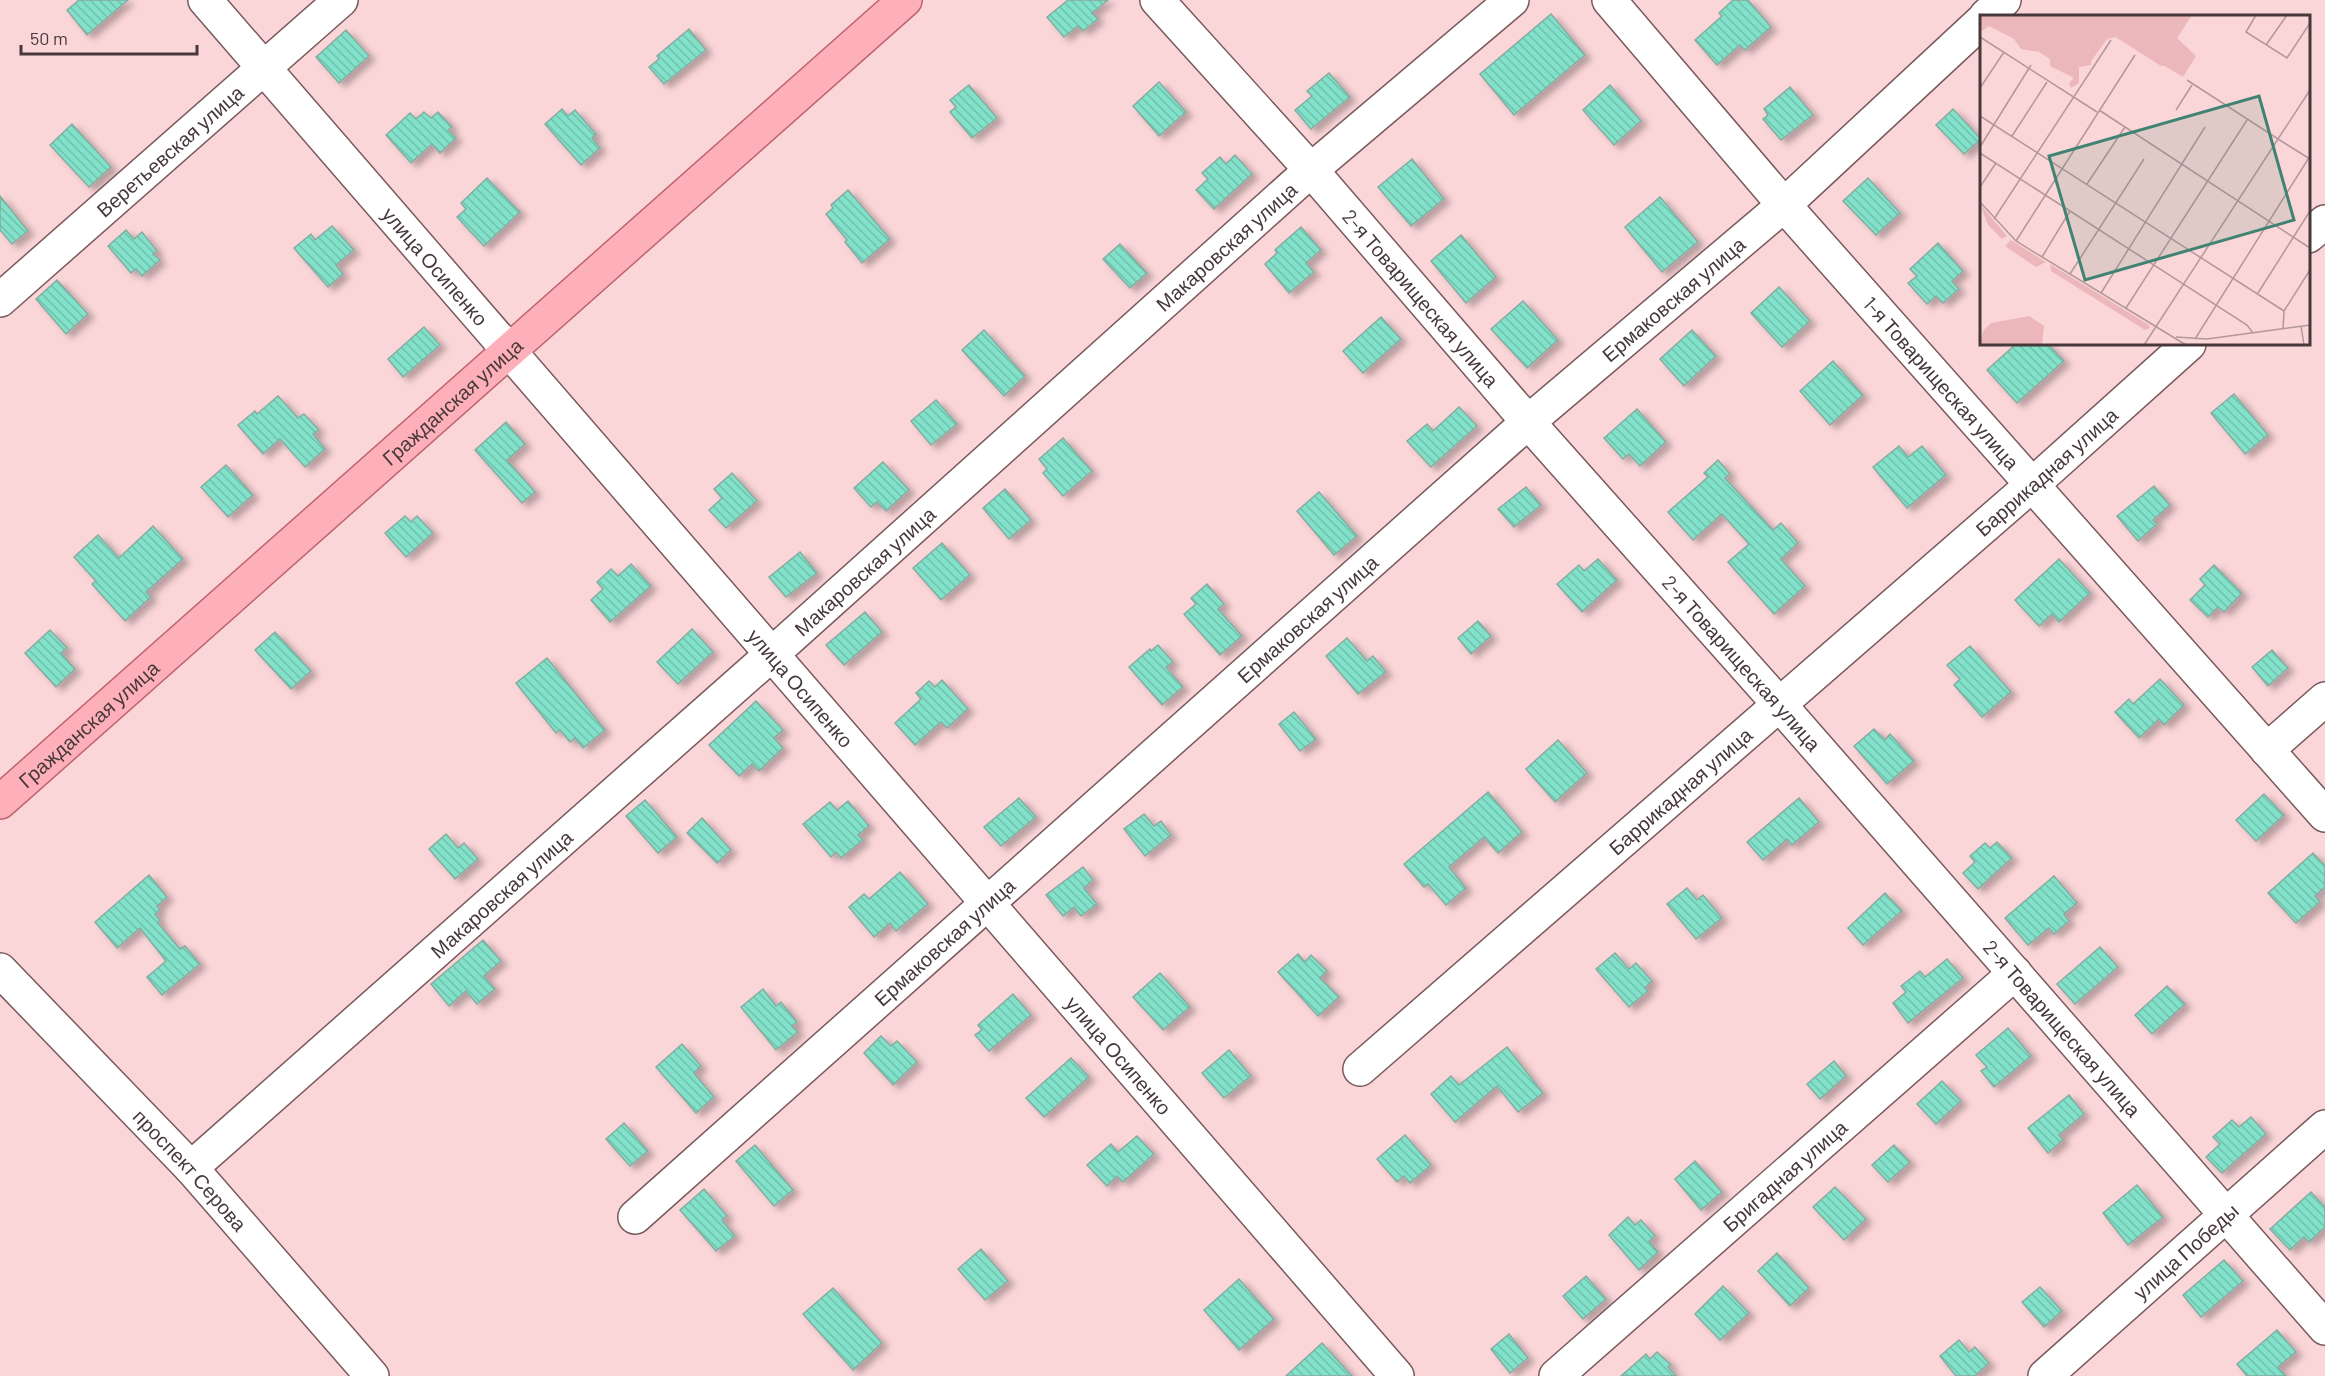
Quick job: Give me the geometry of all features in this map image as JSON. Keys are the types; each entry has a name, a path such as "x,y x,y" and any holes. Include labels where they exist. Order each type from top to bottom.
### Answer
{"main road":[{"name":"Гражданская улица","path":"0,802 905,0"}],"street":[{"name":"улица Осипенко","path":"205,0 1397,1376"},
{"name":"Веретьевская улица","path":"0,300 341,0"},
{"name":"2-я Товарищеская улица","path":"1157,0 1311,170 1528,422 1779,704 2325,1328"},
{"name":"Макаровская улица","path":"191,1168 772,654 1311,170 1512,0"},
{"name":"1-я Товарищеская улица","path":"1609,0 1784,205 2325,815"},
{"path":"1987,15 2004,0"},
{"name":"Ермаковская улица","path":"635,1217 1528,422 1784,205 1980,23"},
{"path":"2310,234 2325,222"},
{"name":"Баррикадная улица","path":"1360,1070 2033,484 2188,345"},
{"path":"2268,750 2325,699"},
{"name":"проспект Серова","path":"0,970 191,1168 372,1376"},
{"name":"Бригадная улица","path":"1556,1376 2015,973"},
{"name":"улица Победы","path":"2045,1376 2325,1127"}],"building":[{"path":"79,0 128,0 87,35 67,10"},
{"path":"1068,0 1108,0 1092,13 1098,19 1083,31 1078,26 1064,37 1047,17"},
{"path":"1733,0 1748,0 1771,27 1745,50 1740,45 1717,65 1695,40 1722,16 1719,13"},
{"path":"1551,14 1585,55 1514,115 1480,74"},
{"path":"689,29 706,50 664,84 649,67 659,59 657,56"},
{"path":"346,30 369,56 339,83 316,57"},
{"path":"1329,73 1350,97 1311,129 1295,110 1312,96 1307,91"},
{"path":"1159,82 1186,112 1159,136 1133,106"},
{"path":"969,85 997,118 972,138 950,112 956,107 950,100"},
{"path":"1610,85 1641,121 1614,145 1583,110"},
{"path":"1790,87 1813,115 1781,140 1763,119 1768,115 1764,109"},
{"path":"562,109 568,116 575,110 596,134 592,138 600,148 581,165 545,124"},
{"path":"1953,109 1980,140 1964,154 1936,125"},
{"path":"424,112 431,118 438,112 452,127 448,130 456,138 440,153 432,144 411,163 386,135 410,113 416,119"},
{"path":"72,124 111,167 89,187 50,145"},
{"path":"1235,155 1252,174 1214,209 1196,190 1208,179 1202,173 1220,157 1226,164"},
{"path":"1412,159 1444,199 1411,226 1378,187"},
{"path":"487,178 520,212 484,246 457,217 466,209 461,203"},
{"path":"1868,178 1900,213 1876,235 1843,201"},
{"path":"848,190 890,239 862,263 826,214 833,208 831,205"},
{"path":"0,196 28,231 12,244 0,230"},
{"path":"1660,197 1698,242 1662,272 1625,227"},
{"path":"332,226 354,250 336,265 343,274 328,287 294,248 311,234 315,240"},
{"path":"1301,227 1321,250 1306,263 1314,272 1289,293 1265,264 1277,253 1275,250"},
{"path":"126,230 134,239 142,232 157,251 153,254 160,260 142,276 136,269 131,273 108,246"},
{"path":"1461,235 1496,277 1466,303 1431,261"},
{"path":"1938,243 1963,271 1952,281 1959,289 1943,303 1936,296 1927,304 1908,283 1917,276 1910,269"},
{"path":"1120,244 1147,273 1130,288 1103,259"},
{"path":"57,280 88,314 66,334 36,299"},
{"path":"1779,287 1810,321 1782,347 1751,313"},
{"path":"1523,301 1558,340 1527,368 1491,329"},
{"path":"1381,317 1401,339 1363,373 1343,351"},
{"path":"424,327 440,345 403,377 388,359"},
{"path":"984,330 1025,376 1004,396 962,350"},
{"path":"1692,330 1716,356 1684,386 1660,359"},
{"path":"2015,345 2049,345 2064,361 2017,403 1987,370"},
{"path":"1833,361 1863,395 1830,425 1800,391"},
{"path":"2234,394 2268,435 2245,454 2211,413"},
{"path":"278,396 298,418 304,414 319,430 313,434 325,449 305,467 280,439 263,454 238,425 255,411 257,414"},
{"path":"936,400 957,424 931,445 911,421"},
{"path":"1459,407 1477,426 1431,467 1407,441 1427,424 1433,431"},
{"path":"1637,409 1666,442 1640,466 1629,454 1623,459 1604,438"},
{"path":"506,422 525,444 507,460 535,492 522,503 475,450"},
{"path":"1063,438 1092,471 1063,496 1043,473 1047,469 1039,459"},
{"path":"1899,446 1908,457 1922,446 1946,475 1907,508 1873,467"},
{"path":"1718,460 1730,474 1725,478 1773,530 1781,523 1798,543 1781,559 1805,586 1774,614 1728,562 1749,544 1722,514 1693,540 1668,512 1708,477 1704,473"},
{"path":"883,462 909,490 886,511 877,502 871,507 854,488"},
{"path":"226,465 253,495 228,517 201,487"},
{"path":"732,473 757,501 726,528 709,510 722,498 714,489"},
{"path":"2154,486 2170,505 2153,520 2157,524 2138,541 2117,516"},
{"path":"1526,487 1541,505 1514,527 1498,509"},
{"path":"1005,489 1031,520 1009,539 983,508"},
{"path":"1319,492 1357,536 1334,555 1297,511"},
{"path":"405,516 411,522 417,516 433,533 406,557 385,533"},
{"path":"153,526 183,559 146,592 151,597 125,621 92,584 96,581 74,557 98,535 119,558"},
{"path":"942,543 970,575 941,600 913,568"},
{"path":"800,552 817,573 786,597 769,577"},
{"path":"1598,559 1617,580 1582,612 1557,584 1579,565 1584,571"},
{"path":"2059,559 2090,593 2059,622 2052,614 2039,626 2015,600"},
{"path":"631,564 651,586 610,622 591,600 603,589 597,582 611,569 618,576"},
{"path":"2214,565 2242,593 2224,612 2218,607 2208,617 2190,600 2205,585 2200,579"},
{"path":"1207,584 1224,604 1218,609 1242,636 1220,655 1184,614 1196,604 1191,598"},
{"path":"865,612 882,632 844,665 826,645"},
{"path":"1478,621 1491,636 1471,654 1458,638"},
{"path":"692,629 713,652 678,684 657,662"},
{"path":"50,630 67,648 61,653 75,669 56,687 25,653"},
{"path":"275,632 311,671 291,689 255,650"},
{"path":"1347,638 1367,661 1373,656 1386,672 1358,694 1326,656"},
{"path":"1158,645 1173,662 1166,667 1183,687 1162,705 1129,667"},
{"path":"1970,646 2011,692 1982,717 1954,685 1960,679 1947,665"},
{"path":"2272,650 2288,668 2268,686 2252,667"},
{"path":"547,658 605,730 583,748 575,738 570,742 560,730 556,733 516,683"},
{"path":"2160,679 2184,705 2164,725 2159,719 2139,738 2115,712 2129,699 2133,704"},
{"path":"942,680 968,709 947,728 941,722 915,745 895,723 921,699 916,693 929,681 935,687"},
{"path":"756,701 783,730 774,738 783,748 759,771 752,764 739,776 709,745"},
{"path":"1294,712 1316,739 1300,751 1279,724"},
{"path":"1874,729 1885,740 1890,734 1914,761 1887,784 1854,746"},
{"path":"1558,740 1587,773 1555,802 1526,769"},
{"path":"1488,792 1522,832 1498,853 1484,837 1449,867 1466,888 1446,905 1428,884 1424,887 1404,864"},
{"path":"2264,794 2284,815 2256,841 2236,820"},
{"path":"1019,798 1036,817 1001,846 984,827"},
{"path":"1799,798 1819,822 1792,845 1787,839 1763,860 1747,842"},
{"path":"645,800 677,837 658,853 626,816"},
{"path":"848,801 869,826 858,835 863,840 841,858 836,852 831,857 803,824 830,802 837,810"},
{"path":"1144,814 1154,826 1161,821 1171,835 1145,856 1124,829"},
{"path":"702,818 731,850 717,863 687,833"},
{"path":"446,834 458,848 464,843 478,859 455,879 429,849"},
{"path":"1997,842 2012,858 1978,889 1963,873 1975,862 1970,856 1985,843 1990,848"},
{"path":"2313,853 2325,866 2325,887 2315,896 2320,902 2296,923 2268,893"},
{"path":"1083,867 1093,880 1084,888 1097,904 1081,916 1074,907 1063,916 1046,895"},
{"path":"900,872 928,904 896,931 890,923 874,937 849,907 864,894 869,899"},
{"path":"149,875 167,897 157,906 160,910 155,914 160,920 158,923 180,949 185,946 200,964 162,995 147,977 166,961 140,928 117,948 95,922"},
{"path":"2054,876 2077,903 2064,914 2069,921 2054,934 2049,928 2028,945 2005,918"},
{"path":"1687,888 1697,900 1703,895 1722,918 1696,939 1667,904"},
{"path":"1885,893 1902,911 1863,945 1848,928"},
{"path":"483,940 501,961 484,976 495,989 477,1004 466,991 449,1006 431,984"},
{"path":"2100,947 2118,967 2075,1004 2057,984"},
{"path":"1615,953 1629,969 1636,963 1652,981 1645,988 1648,991 1629,1007 1596,969"},
{"path":"1298,954 1305,962 1311,955 1327,971 1320,978 1339,997 1318,1016 1278,972"},
{"path":"1947,959 1963,978 1908,1023 1893,1003 1906,992 1901,986 1920,971 1925,977"},
{"path":"1160,973 1190,1007 1163,1030 1133,997"},
{"path":"2167,986 2185,1004 2152,1034 2135,1015"},
{"path":"763,989 776,1006 781,1002 797,1022 792,1026 798,1032 776,1050 741,1007"},
{"path":"1013,994 1031,1015 989,1051 975,1035 982,1030 978,1025"},
{"path":"2008,1028 2031,1056 1994,1087 1981,1071 1987,1067 1976,1055"},
{"path":"881,1036 891,1046 897,1041 917,1062 893,1085 864,1053"},
{"path":"682,1044 701,1066 694,1073 714,1097 696,1113 656,1067"},
{"path":"1507,1047 1543,1093 1518,1112 1497,1086 1455,1122 1431,1094 1451,1076 1459,1085"},
{"path":"1229,1050 1251,1076 1224,1098 1202,1073"},
{"path":"1071,1058 1089,1077 1044,1117 1026,1098"},
{"path":"1834,1061 1846,1076 1820,1099 1807,1084"},
{"path":"1942,1081 1961,1101 1936,1124 1917,1104"},
{"path":"2069,1095 2084,1114 2059,1135 2063,1140 2048,1153 2028,1128"},
{"path":"2251,1117 2266,1134 2222,1173 2206,1157 2220,1144 2213,1137 2232,1120 2239,1127"},
{"path":"624,1123 648,1151 630,1166 606,1139"},
{"path":"1405,1135 1431,1165 1410,1183 1404,1176 1397,1182 1377,1159"},
{"path":"1137,1136 1154,1154 1123,1182 1117,1176 1107,1186 1087,1165 1111,1144 1118,1152"},
{"path":"755,1145 793,1190 774,1206 736,1161"},
{"path":"1894,1145 1910,1162 1888,1182 1872,1165"},
{"path":"1695,1161 1722,1192 1701,1210 1675,1179"},
{"path":"2137,1185 2163,1217 2128,1245 2103,1213"},
{"path":"1835,1187 1866,1219 1844,1240 1813,1207"},
{"path":"704,1189 727,1216 722,1220 735,1236 716,1251 680,1210"},
{"path":"2311,1192 2325,1207 2325,1227 2309,1242 2304,1237 2290,1250 2270,1229"},
{"path":"1628,1217 1635,1225 1641,1220 1655,1236 1649,1241 1658,1252 1639,1270 1609,1235"},
{"path":"981,1249 1008,1281 985,1300 958,1269"},
{"path":"1777,1253 1809,1288 1790,1306 1758,1271"},
{"path":"2224,1260 2243,1281 2201,1317 2183,1295"},
{"path":"1586,1276 1606,1299 1583,1319 1563,1296"},
{"path":"1239,1279 1274,1319 1239,1350 1204,1310"},
{"path":"1723,1286 1749,1313 1720,1340 1695,1314"},
{"path":"2040,1287 2062,1311 2044,1327 2022,1302"},
{"path":"833,1288 882,1343 853,1370 803,1314"},
{"path":"2277,1330 2296,1352 2278,1367 2286,1376 2247,1376 2237,1364"},
{"path":"1509,1334 1528,1358 1510,1373 1491,1349"},
{"path":"1959,1340 1969,1352 1975,1347 1989,1363 1975,1376 1956,1376 1940,1356"},
{"path":"1322,1343 1352,1376 1286,1376"},
{"path":"1657,1352 1671,1365 1668,1367 1676,1376 1621,1376 1646,1354 1650,1359"}]}
